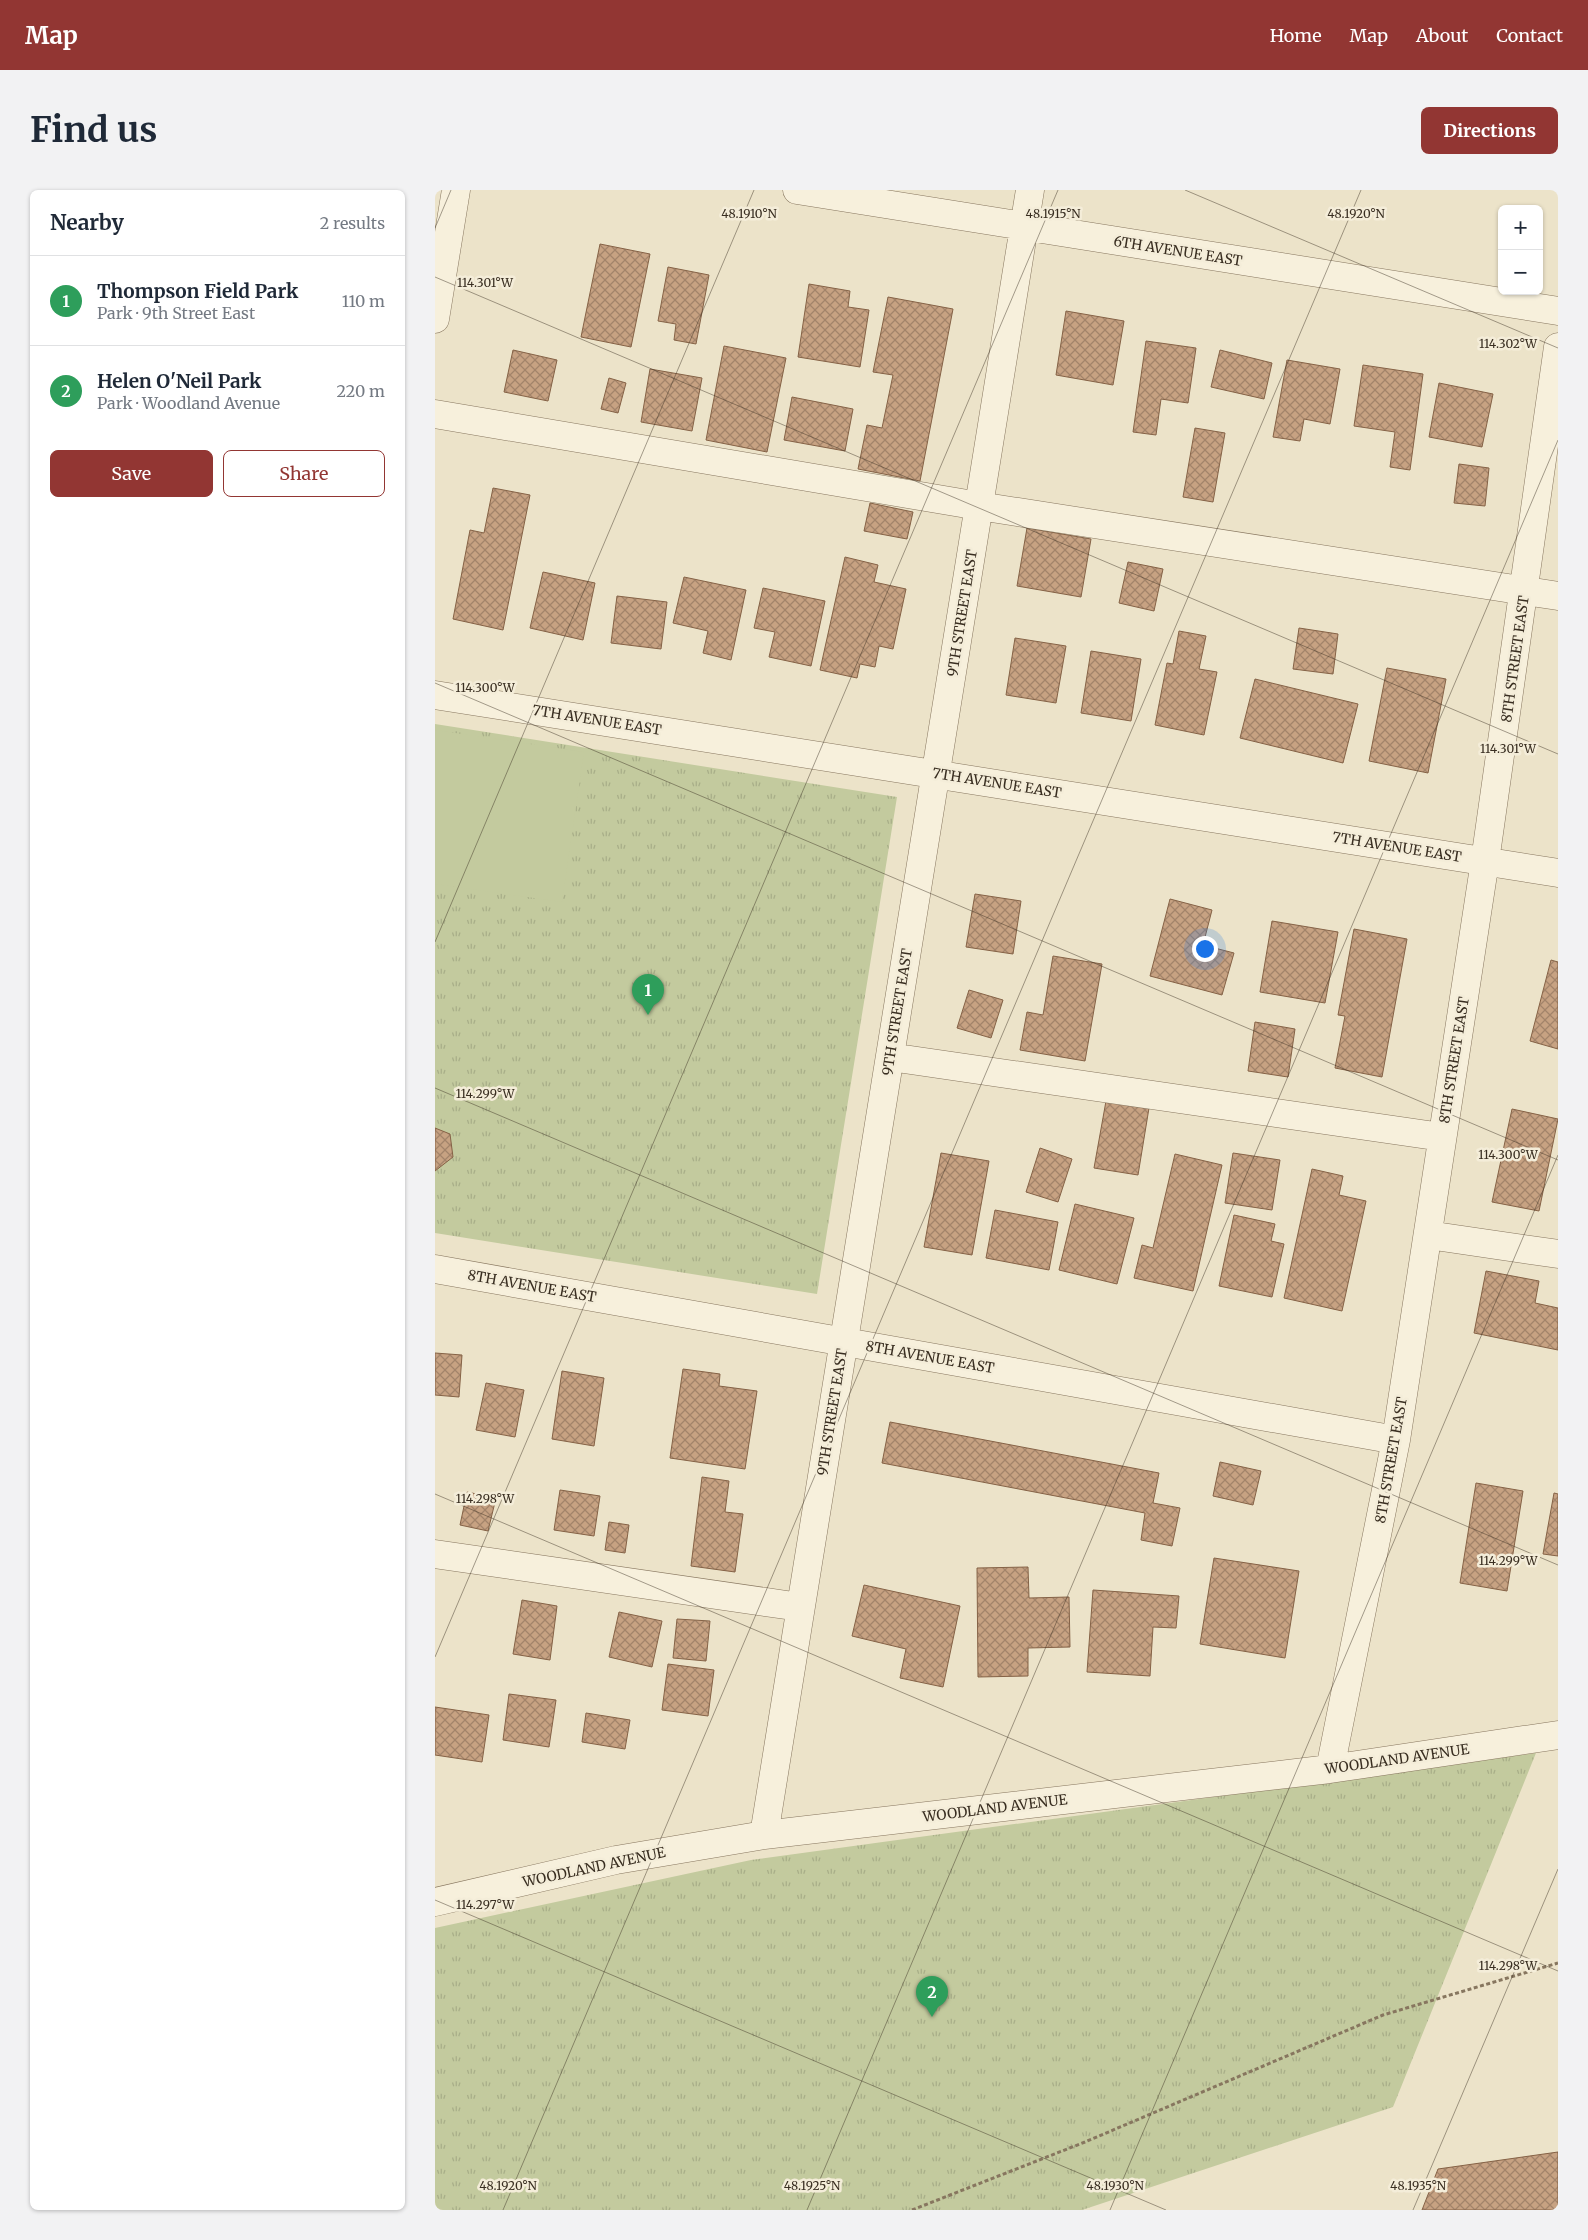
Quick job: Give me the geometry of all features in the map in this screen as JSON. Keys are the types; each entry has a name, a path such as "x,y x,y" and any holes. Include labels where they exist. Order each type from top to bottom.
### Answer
{"street":[{"path":"435,318 456,190"},
{"name":"6TH AVENUE EAST","path":"797,190 1558,311"},
{"name":"9TH STREET EAST","path":"764,1835 1030,190"},
{"name":"8TH STREET EAST","path":"1330,1769 1396,1440 1485,861 1525,591 1558,347"},
{"path":"435,414 979,506 1558,596"},
{"name":"7TH AVENUE EAST","path":"435,695 1558,873"},
{"path":"890,1057 1443,1137"},
{"path":"1428,1235 1558,1254"},
{"name":"8TH AVENUE EAST","path":"435,1269 1396,1440"},
{"path":"435,1554 801,1607"},
{"name":"WOODLAND AVENUE","path":"435,1902 616,1860 764,1835 1330,1769 1558,1735"}],"path":[{"path":"912,2210 1085,2142 1383,2015 1558,1964"}],"green space":[{"path":"435,724 897,797 817,1294 435,1233"},
{"path":"435,730 584,752 562,902 435,884"},
{"path":"1536,1753 1393,2107 1082,2210 435,2210 435,1928 751,1860"}],"building":[{"path":"600,244 650,254 631,347 581,337"},
{"path":"668,267 709,275 696,344 674,340 676,324 658,321"},
{"path":"809,284 850,291 848,307 869,310 860,367 798,357"},
{"path":"888,297 953,309 920,481 858,469 867,425 882,428 893,375 873,372"},
{"path":"1066,311 1124,321 1113,385 1056,375"},
{"path":"1146,341 1196,348 1188,403 1161,399 1156,435 1133,432"},
{"path":"724,346 786,358 767,452 706,440"},
{"path":"513,350 557,360 548,401 504,392"},
{"path":"1220,350 1272,363 1264,399 1211,387"},
{"path":"1287,360 1340,369 1330,424 1304,419 1300,441 1273,437"},
{"path":"1363,365 1423,374 1410,470 1390,467 1395,432 1354,426"},
{"path":"650,369 702,378 692,431 641,422"},
{"path":"609,378 626,383 618,413 601,409"},
{"path":"1439,383 1493,394 1482,447 1429,437"},
{"path":"792,397 853,409 845,451 784,440"},
{"path":"1195,428 1225,433 1213,502 1183,497"},
{"path":"1459,464 1489,468 1485,506 1454,503"},
{"path":"493,488 530,495 503,630 453,619 470,530 484,533"},
{"path":"870,503 913,512 907,539 864,531"},
{"path":"1027,528 1091,539 1081,597 1017,586"},
{"path":"845,557 878,565 874,582 906,589 893,649 879,646 875,667 860,664 857,678 820,670"},
{"path":"1128,562 1163,569 1154,611 1119,603"},
{"path":"543,572 595,583 583,640 530,628"},
{"path":"684,577 746,590 731,660 703,653 708,631 673,623"},
{"path":"763,588 825,601 811,666 769,657 775,632 754,628"},
{"path":"617,596 667,602 661,649 611,643"},
{"path":"1299,628 1338,634 1333,674 1293,669"},
{"path":"1179,631 1206,636 1199,669 1217,672 1204,735 1155,725 1167,663 1173,664"},
{"path":"1015,638 1066,646 1056,703 1006,695"},
{"path":"1091,651 1141,659 1131,721 1081,713"},
{"path":"1387,668 1446,679 1428,773 1369,761"},
{"path":"1255,679 1358,704 1343,763 1240,738"},
{"path":"975,894 1021,901 1013,954 966,947"},
{"path":"1170,899 1212,910 1203,945 1234,953 1222,995 1150,976"},
{"path":"1272,921 1338,932 1325,1003 1260,992"},
{"path":"1354,929 1407,939 1382,1077 1335,1068 1345,1016 1338,1015"},
{"path":"1053,956 1102,964 1085,1061 1020,1050 1027,1012 1043,1015"},
{"path":"1551,960 1558,962 1558,1049 1530,1041"},
{"path":"969,990 1003,1000 991,1038 957,1028"},
{"path":"1255,1022 1295,1029 1288,1077 1248,1071"},
{"path":"1106,1101 1149,1108 1138,1175 1094,1168"},
{"path":"1512,1109 1558,1119 1539,1211 1492,1202"},
{"path":"435,1128 450,1134 453,1157 435,1171"},
{"path":"1040,1148 1072,1159 1058,1202 1026,1192"},
{"path":"941,1153 989,1161 972,1255 924,1247"},
{"path":"1233,1153 1280,1160 1272,1210 1225,1203"},
{"path":"1175,1154 1222,1165 1193,1291 1134,1278 1142,1245 1153,1248"},
{"path":"1312,1169 1343,1176 1339,1195 1366,1201 1342,1311 1284,1298"},
{"path":"1075,1204 1134,1218 1117,1284 1059,1270"},
{"path":"995,1210 1058,1222 1049,1270 986,1258"},
{"path":"1234,1215 1275,1224 1271,1241 1284,1244 1272,1297 1219,1286"},
{"path":"1486,1271 1539,1281 1535,1303 1558,1308 1558,1350 1474,1333"},
{"path":"435,1353 462,1355 459,1397 435,1395"},
{"path":"683,1369 720,1374 719,1386 757,1391 745,1469 670,1458"},
{"path":"562,1371 604,1378 594,1446 552,1439"},
{"path":"486,1383 524,1390 515,1437 476,1430"},
{"path":"890,1422 1159,1473 1153,1503 1180,1508 1172,1546 1141,1540 1145,1513 882,1463"},
{"path":"1220,1462 1261,1471 1253,1505 1213,1496"},
{"path":"702,1477 729,1481 725,1512 743,1514 735,1572 691,1566"},
{"path":"1476,1483 1523,1491 1507,1591 1460,1583"},
{"path":"560,1490 600,1496 594,1536 554,1530"},
{"path":"467,1492 496,1498 488,1531 460,1525"},
{"path":"1554,1493 1558,1494 1558,1556 1543,1554"},
{"path":"609,1522 629,1525 625,1553 605,1550"},
{"path":"1214,1558 1299,1571 1285,1658 1200,1644"},
{"path":"1028,1567 1029,1598 1069,1597 1070,1647 1028,1648 1028,1676 978,1677 977,1568"},
{"path":"864,1585 960,1606 943,1687 900,1678 906,1649 852,1636"},
{"path":"1093,1590 1179,1596 1176,1628 1153,1627 1150,1676 1087,1672"},
{"path":"522,1600 557,1606 550,1660 513,1654"},
{"path":"619,1612 662,1621 652,1667 609,1657"},
{"path":"677,1619 710,1621 706,1661 673,1658"},
{"path":"668,1664 714,1670 708,1716 662,1710"},
{"path":"509,1694 556,1700 549,1747 503,1740"},
{"path":"435,1707 489,1715 482,1762 435,1755"},
{"path":"586,1713 630,1720 625,1749 582,1742"},
{"path":"1558,2152 1558,2210 1422,2210 1438,2169"}],"place":[{"name":"Thompson Field Park","path":"648,1015"},
{"name":"Helen O'Neil Park","path":"932,2017"}]}
